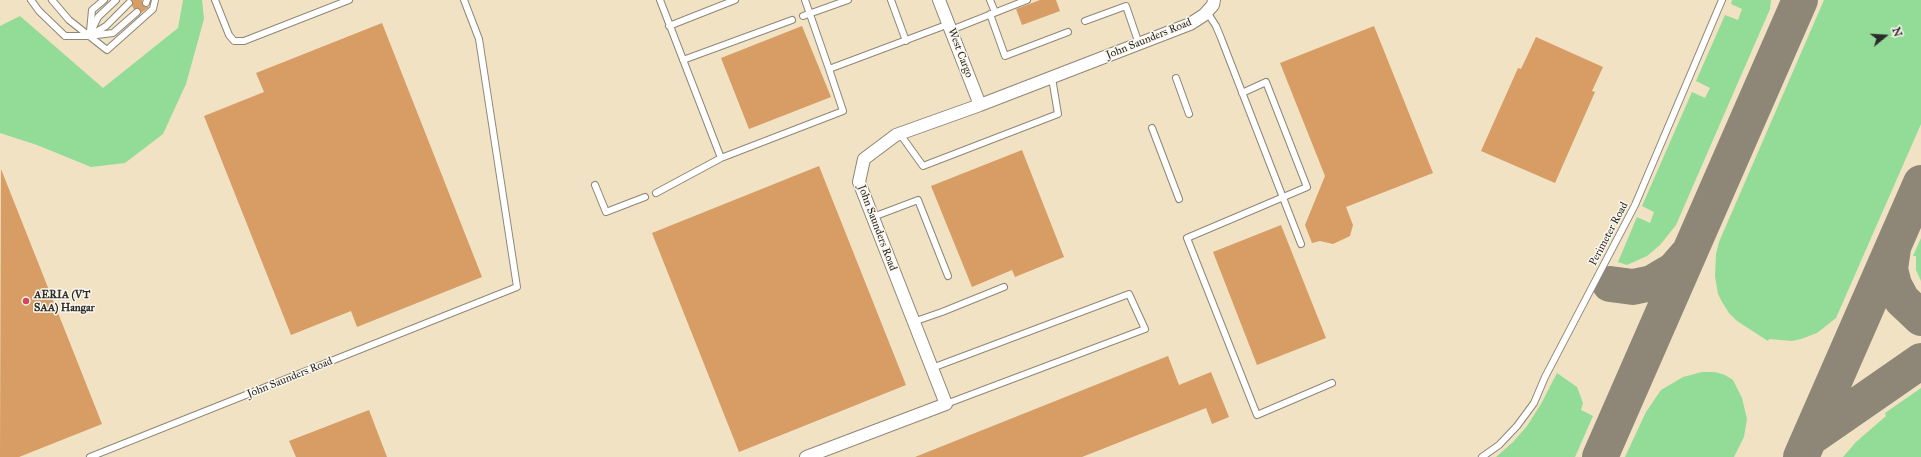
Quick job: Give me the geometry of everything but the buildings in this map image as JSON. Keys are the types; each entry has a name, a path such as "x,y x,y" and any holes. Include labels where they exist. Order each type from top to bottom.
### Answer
{"street":[{"name":"West Cargo","path":"939,0 980,105"},
{"name":"John Saunders Road","path":"946,404 859,182 864,159 900,134 1052,78 1190,24 1211,6"},
{"path":"806,457 946,404"}],"lane":[{"path":"31,0 63,36 89,36 113,33 136,12"},
{"path":"52,0 69,20 107,50 153,9 155,0"},
{"path":"89,36 92,10 104,0"},
{"path":"89,36 98,17 116,0"},
{"path":"215,0 229,35 234,41 244,41 349,0"},
{"name":"John Saunders Road","path":"90,457 517,287 479,39 464,0"},
{"path":"660,0 721,158"},
{"path":"669,26 735,0"},
{"path":"656,193 721,158 844,111 807,15 805,0"},
{"path":"807,15 848,0"},
{"path":"891,0 906,41"},
{"path":"990,0 992,13 1005,56 1068,32"},
{"path":"829,69 1027,0"},
{"name":"Perimeter Road","path":"1482,457 1498,445 1512,431 1534,403 1545,377 1636,205 1722,0"},
{"path":"89,36 106,26 129,3"},
{"path":"1085,21 1126,6 1139,44"},
{"path":"1211,6 1216,26 1301,244"},
{"path":"683,60 792,20"},
{"path":"900,134 923,166 1058,114 1052,78"},
{"path":"1176,78 1189,114"},
{"path":"1242,93 1266,82 1307,187 1187,238 1256,415 1332,383"},
{"path":"1152,128 1179,199"},
{"path":"595,185 606,212 645,197"},
{"path":"872,217 918,200 948,276"},
{"path":"913,322 1004,287"},
{"path":"932,368 1129,294 1145,329 946,404"}],"green space":[{"path":"183,0 202,0 204,19 186,84 163,134 125,163 91,167 37,145 0,133 0,26 20,16 103,88 178,28"},
{"path":"1732,0 1771,0 1770,9 1676,225 1660,245 1647,256 1627,265 1618,262 1637,217 1650,223 1654,212 1642,206 1692,92 1705,98 1710,88 1696,81 1725,15 1738,20 1742,9 1731,4"},
{"path":"1824,0 1921,0 1921,124 1836,318 1817,333 1801,339 1792,341 1769,339 1768,341 1737,321 1729,313 1722,302 1718,294 1715,276 1716,254 1719,242"},
{"path":"1921,238 1921,281 1916,270 1916,256 1913,256"},
{"path":"1702,372 1715,372 1725,375 1733,380 1742,398 1747,419 1744,437 1734,457 1625,457 1646,412 1661,390 1683,377"},
{"path":"1557,373 1577,387 1583,403 1581,410 1593,416 1575,457 1496,457 1513,442 1527,426 1541,404"},
{"path":"1921,388 1921,457 1843,457 1856,442 1886,416 1885,413"}],"taxiway":[{"path":"1600,457 1800,0"},
{"path":"1801,457 1921,183"},
{"path":"1893,248 1890,269 1894,285 1902,300 1921,318"},
{"path":"1610,284 1633,287 1652,283 1674,270 1687,255"},
{"path":"1810,438 1921,361"}],"place":[{"name":"AERIA (VT SAA) Hangar","path":"26,301"}]}
